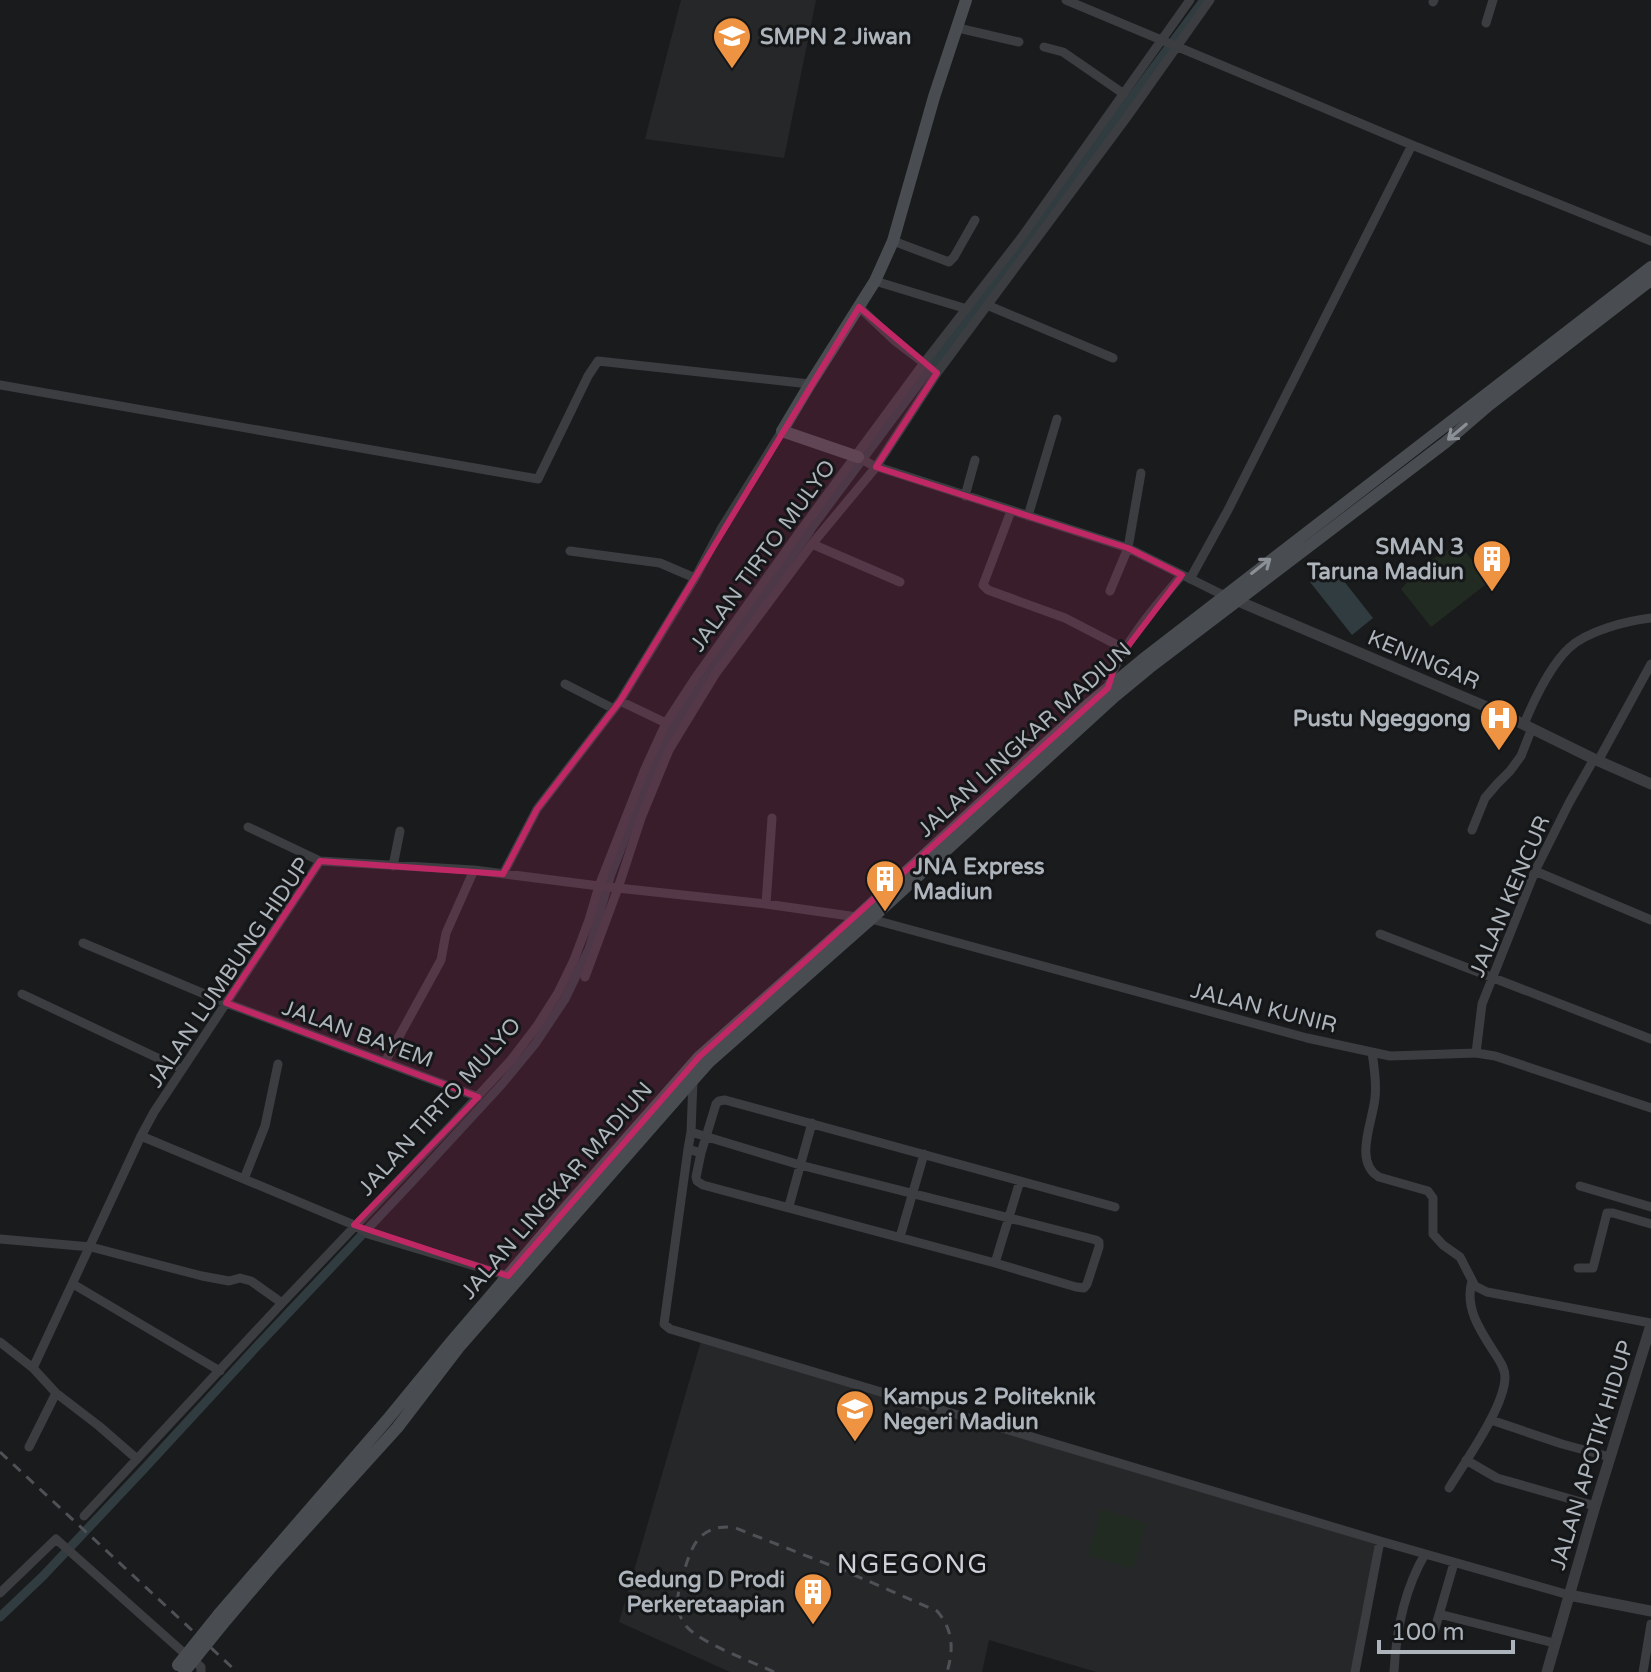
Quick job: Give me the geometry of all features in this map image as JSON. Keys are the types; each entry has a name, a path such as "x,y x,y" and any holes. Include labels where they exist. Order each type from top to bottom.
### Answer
{"main road":[{"path":"856,456 782,431 875,281 893,241 934,97 966,0"},
{"name":"JALAN LINGKAR MADIUN","path":"1111,692 1237,600 1651,267"},
{"name":"JALAN LINGKAR MADIUN","path":"184,1672 392,1424 709,1062 1111,692 1223,595 1374,488 1651,280"},
{"name":"JALAN LINGKAR MADIUN","path":"170,1672 291,1530 392,1424 451,1342 699,1057 864,918"}],"street":[{"path":"1066,0 1651,241"},
{"path":"585,977 641,818 669,750 716,673 874,466 967,309 1190,0"},
{"path":"930,368 987,305 1210,0"},
{"path":"1486,23 1493,0"},
{"path":"958,28 1019,42"},
{"path":"1044,47 1063,52 1124,94"},
{"path":"1111,692 1112,669 1162,598 1186,577 1228,510 1412,145"},
{"path":"893,241 949,262 975,220"},
{"path":"875,281 967,309"},
{"path":"987,305 1113,358"},
{"path":"859,307 930,368"},
{"path":"0,385 538,479 598,361 810,384"},
{"name":"JALAN TIRTO MULYO","path":"84,1516 478,1097 537,1026 558,993 582,940 645,769 666,723 856,456 930,368"},
{"path":"1028,516 1057,419"},
{"path":"503,874 537,809 617,705 782,431"},
{"path":"856,456 874,466 1128,548 1223,595"},
{"path":"965,496 975,460"},
{"path":"1110,591 1128,548 1141,473"},
{"path":"1011,511 983,585 988,590 1065,618 1125,649"},
{"path":"812,544 900,582"},
{"path":"570,551 660,563 695,578"},
{"name":"KENINGAR","path":"1223,595 1528,726 1651,784"},
{"path":"1472,830 1485,798 1521,756 1528,726 1552,670 1568,649 1580,639 1631,621 1651,618"},
{"name":"JALAN KENCUR","path":"1476,1053 1482,1004 1535,871 1569,803 1651,664"},
{"path":"565,684 666,723"},
{"path":"766,904 772,818"},
{"path":"248,827 320,861"},
{"path":"393,866 400,831"},
{"name":"JALAN LUMBUNG HIDUP","path":"33,1368 141,1136 181,1069 320,861 474,870 864,918"},
{"path":"385,1062 441,960 446,933 474,870"},
{"path":"1535,871 1651,920"},
{"name":"JALAN KUNIR","path":"864,918 1307,1038 1401,1056 1488,1055 1651,1108"},
{"path":"1380,934 1651,1039"},
{"name":"JALAN BAYEM","path":"83,943 226,1003 478,1097"},
{"path":"22,994 181,1069"},
{"path":"1372,1052 1375,1095 1366,1146 1367,1165 1379,1177 1428,1191 1433,1198 1433,1234 1460,1257 1475,1286 1487,1292 1651,1324"},
{"path":"244,1179 265,1126 278,1064"},
{"path":"693,1080 691,1132 664,1324 670,1329 1454,1563 1569,1595 1651,1611"},
{"path":"691,1132 706,1136 800,1165 1096,1240 1099,1247 1087,1284 1081,1288 700,1183 696,1177 701,1153 706,1136 716,1104 725,1100 1115,1207"},
{"path":"789,1206 812,1123"},
{"path":"141,1136 368,1234 508,1276"},
{"path":"688,1149 701,1153"},
{"path":"900,1237 924,1154"},
{"path":"995,1263 1020,1181"},
{"path":"1580,1186 1651,1207"},
{"path":"1578,1268 1593,1268 1607,1213 1651,1224"},
{"path":"0,1239 91,1247 202,1276 229,1281 240,1278 251,1281 282,1303"},
{"path":"1449,1488 1491,1420 1505,1376 1469,1303 1472,1281"},
{"path":"73,1284 220,1371"},
{"name":"JALAN APOTIK HIDUP","path":"1547,1672 1651,1324"},
{"path":"0,1342 33,1368 56,1393 137,1459"},
{"path":"29,1447 56,1393"},
{"path":"1491,1420 1610,1457"},
{"path":"1466,1460 1497,1478 1595,1506"},
{"path":"0,1593 56,1539 202,1671"},
{"path":"1355,1672 1380,1541"},
{"path":"1394,1672 1404,1605 1425,1554"},
{"path":"1434,1632 1454,1563"},
{"path":"1439,1614 1554,1643"},
{"path":"1643,1672 1651,1624"},
{"path":"170,1672 184,1653"}],"highlighted area":[{"path":"859,307 937,373 876,467 1128,548 1182,575 1116,662 1108,688 699,1057 508,1276 354,1225 478,1097 226,1003 320,861 503,874 537,809 620,701"}],"shaded area":[{"name":"SMPN 2 Jiwan","path":"681,0 816,0 784,158 645,139"},
{"path":"1458,542 1489,582 1431,627 1401,589 1426,563"},
{"path":"1332,566 1373,618 1352,635 1310,582"},
{"name":"Kampus 2 Politeknik Negeri Madiun","path":"701,1341 1375,1544 1355,1672 1096,1672 989,1640 982,1672 730,1672 619,1622"},
{"path":"1101,1509 1147,1523 1133,1569 1088,1555"}],"waterway":[{"path":"807,534 1204,0"},
{"path":"0,1617 142,1471 502,1084 535,1044 565,999 589,949 611,874 666,739 810,531"}],"railway":[{"path":"0,1452 237,1672"},
{"path":"774,1672 703,1639 682,1620 678,1597 685,1567 697,1541 711,1530 733,1527 937,1611 951,1640 947,1672"}],"place":[{"name":"SMPN 2 Jiwan","path":"732,70"},
{"name":"SMAN 3 Taruna Madiun","path":"1492,593"},
{"name":"Pustu Ngeggong","path":"1499,752"},
{"name":"JNA Express Madiun","path":"885,913"},
{"name":"Kampus 2 Politeknik Negeri Madiun","path":"855,1443"},
{"name":"Gedung D Prodi Perkeretaapian","path":"813,1626"}],"district":[{"name":"NGEGONG","path":"913,1564"}]}
